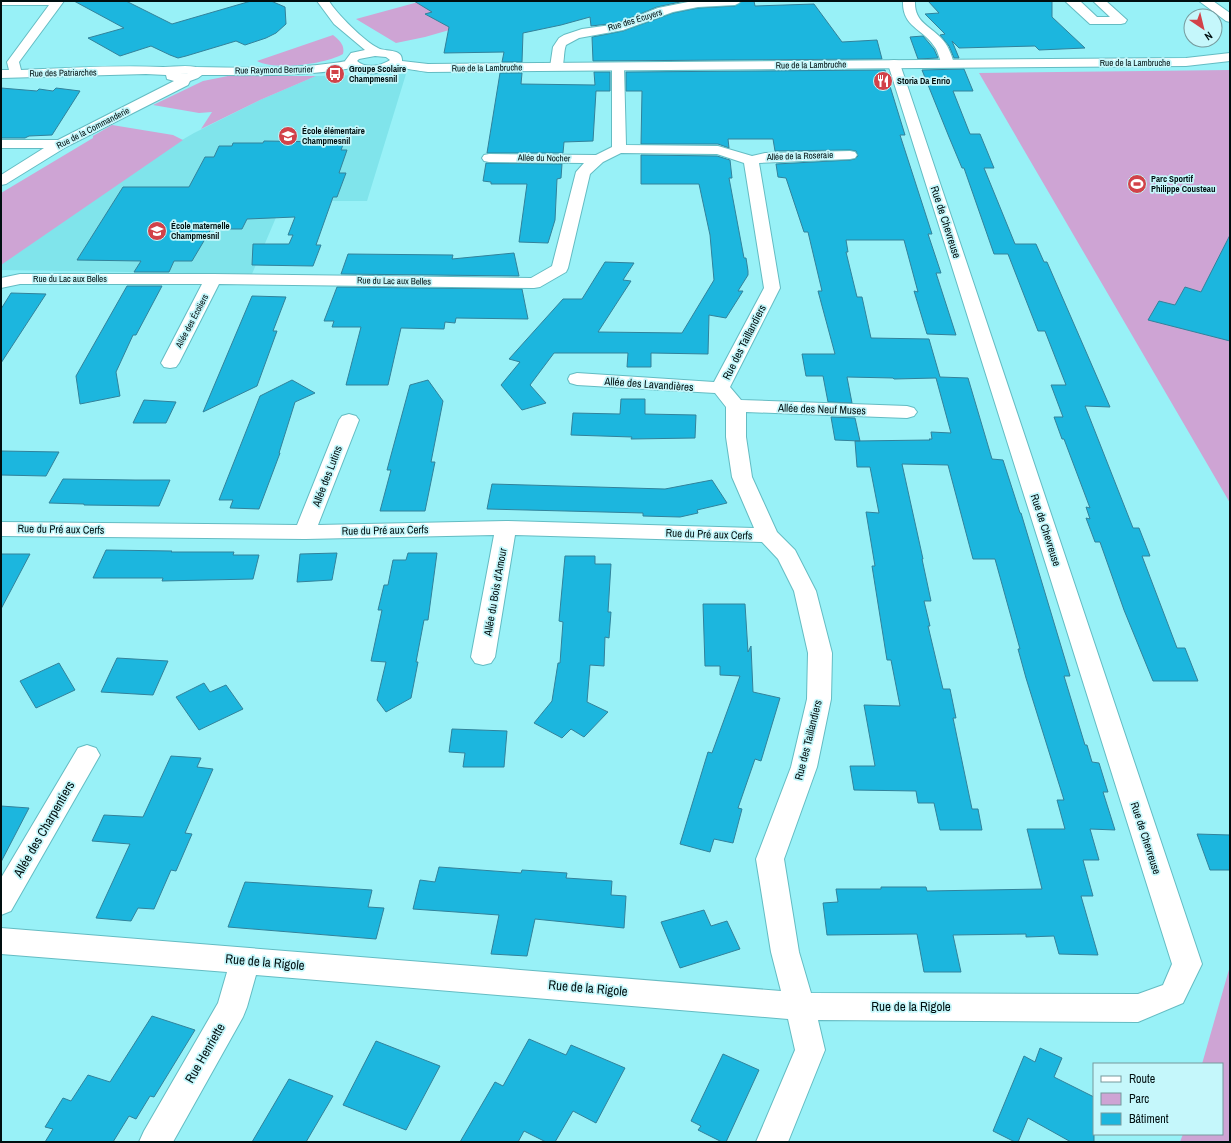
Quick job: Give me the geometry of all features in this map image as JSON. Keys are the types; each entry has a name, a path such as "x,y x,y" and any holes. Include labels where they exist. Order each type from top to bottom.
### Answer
{"street":[{"path":"1,1 58,1"},
{"name":"Rue des Patriarches","path":"58,1 13,62 16,74 146,70 185,74"},
{"path":"323,1 334,16 374,52"},
{"name":"Rue des Écuyers","path":"556,67 558,47 564,40 576,35 620,26 684,6 712,2 735,1"},
{"path":"909,1 909,16 916,24 935,39 942,48 948,64"},
{"path":"1071,1 1078,4 1094,21 1121,20 1099,1"},
{"path":"1205,1 1230,18"},
{"path":"352,64 351,62 356,56 374,52 389,53 394,56 396,61 393,64"},
{"name":"Rue de la Lambruche","path":"352,64 355,67 367,69 382,68 393,64 428,68 618,67 1186,62 1230,58"},
{"name":"Rue Raymond Berrurier","path":"185,74 322,69 352,64"},
{"name":"Rue de Chevreuse","path":"894,64 1187,964 1173,994"},
{"path":"618,67 619,149 718,150 750,160"},
{"path":"1,74 16,74"},
{"name":"Rue de la Commanderie","path":"1,181 61,144 183,82 185,74"},
{"path":"1,144 61,144"},
{"name":"Rue du Lac aux Belles","path":"1,283 20,279 213,279 534,283 560,268 583,172 598,159 619,149"},
{"name":"Allée de la Roseraie","path":"750,160 765,157 850,155"},
{"name":"Allée du Nocher","path":"489,158 598,159"},
{"name":"Rue des Taillandiers","path":"750,160 772,288 720,388 736,406 736,437 742,477 768,535 787,555 805,591 820,654 819,700 804,767 770,859 784,952 800,1006 810,1050 772,1142"},
{"name":"Allée des Écoliers","path":"170,363 213,279"},
{"name":"Allée des Lavandières","path":"577,379 720,388"},
{"name":"Allée des Neuf Muses","path":"736,406 907,412"},
{"name":"Allée des Lutins","path":"305,532 349,420"},
{"name":"Rue du Pré aux Cerfs","path":"1,529 305,532 506,528 768,535"},
{"name":"Allée du Bois d'Amour","path":"483,657 506,528"},
{"name":"Allée des Charpentiers","path":"1,903 87,755"},
{"name":"Rue de la Rigole","path":"1,941 800,1006 1138,1008 1173,994"},
{"name":"Rue Henriette","path":"155,1142 232,1007 245,960"}],"shaded area":[{"path":"406,74 367,201 283,201 252,274 1,270 1,261 137,166 194,133 260,100 316,76"}],"green space":[{"path":"422,1 522,9 425,37 396,43 356,19"},
{"path":"333,35 343,46 343,54 335,58 325,61 288,66 276,66 257,61"},
{"name":"Parc Sportif Philippe Cousteau","path":"1230,70 1230,503 979,73"},
{"path":"228,76 316,76 260,100 201,129 212,112 199,113 153,105 203,81"},
{"path":"112,125 173,135 183,140 1,265 1,193"},
{"path":"1230,966 1230,1142 1180,1142 1183,1135 1223,1135 1223,1063 1202,1063"}],"building":[{"path":"74,1 126,1 172,24 251,1 271,1 285,7 286,24 276,33 245,45 236,41 178,58 151,46 120,56 88,38 124,28"},
{"path":"414,1 685,1 657,7 618,23 591,26 590,17 523,33 522,62 502,62 504,52 444,53 449,27 425,14 432,12"},
{"path":"742,1 754,1 755,6 814,4 842,42 877,40 882,59 593,61 592,37 623,31 673,13 698,8 735,6"},
{"path":"928,1 1052,1 1052,17 1085,48 1039,50 1035,46 959,48 952,41 959,58 954,58 949,46 940,35 945,34 925,14 939,13"},
{"path":"923,36 934,49 938,58 918,59 910,37"},
{"path":"964,69 973,91 953,91 970,134 980,134 994,168 984,168 1015,244 1036,244 1044,262 1047,262 1110,407 1085,406 1133,528 1139,528 1150,556 1142,556 1177,648 1185,648 1198,681 1153,681 1124,610 1100,542 1095,542 1086,518 1090,519 1086,507 1090,508 1064,439 1062,439 1054,417 1063,417 1051,385 1066,385 1045,331 1038,331 1008,254 994,254 964,168 962,168 922,70"},
{"path":"885,70 905,135 900,135 932,234 928,234 941,273 936,273 956,335 927,334 914,291 918,292 904,240 846,240 848,252 846,252 857,297 862,297 871,338 929,339 940,377 968,378 992,459 1003,460 1021,513 1070,676 1064,676 1085,745 1087,745 1092,762 1099,763 1108,792 1103,792 1115,830 1090,829 1099,860 1083,860 1093,896 1081,896 1098,955 1059,954 1054,936 1026,937 1026,934 953,935 961,972 924,972 917,934 827,935 823,903 838,902 836,889 926,887 927,891 1042,889 1027,829 1065,829 1057,800 1064,800 1026,678 1018,649 1020,649 995,559 973,559 948,465 902,464 931,601 924,601 930,626 928,626 943,689 950,689 956,718 953,718 972,809 978,809 982,830 940,830 934,803 918,803 916,791 854,790 850,766 875,766 864,705 900,706 891,660 887,660 872,566 875,566 866,512 879,513 870,467 857,467 855,441 930,440 929,439 932,439 931,432 951,433 936,378 894,379 847,377 852,403 828,402 823,376 806,376 802,354 835,354 818,291 822,291 808,232 804,232 786,178 778,177 776,164 850,160 855,159 858,156 856,151 775,151 773,139 728,139 729,148 718,144 641,144 642,91 626,91 626,72"},
{"path":"594,72 610,72 610,91 596,91 593,141 564,142 563,153 487,153 500,73 522,73 521,84 595,85"},
{"path":"1,88 53,91 56,88 80,91 52,135 29,136 25,138 1,138"},
{"path":"264,141 344,142 341,150 347,150 339,173 346,173 337,197 333,197 316,245 321,245 313,266 252,265 253,244 289,244 293,235 288,235 295,217 247,219 242,229 211,229 192,261 174,261 169,272 134,272 141,261 77,260 123,187 189,187 205,157 214,157 219,146 232,146 233,143 263,143"},
{"path":"641,155 717,156 730,160 732,178 729,178 744,258 746,258 748,271 748,275 738,291 743,291 726,318 709,315 708,354 651,353 651,367 627,367 628,353 554,353 530,385 546,403 522,410 501,385 520,362 509,359 563,299 582,299 605,262 634,263 623,280 631,281 598,332 682,333 714,280 710,235 699,184 641,184"},
{"path":"486,163 562,164 561,178 557,179 555,220 548,243 519,242 527,184 491,184 491,182 483,181"},
{"path":"1230,235 1230,341 1148,320 1159,301 1175,305 1185,287 1201,292"},
{"path":"514,253 519,276 341,274 348,254 453,255 452,259"},
{"path":"127,286 162,286 136,335 133,335 116,372 120,396 80,404 76,376"},
{"path":"337,287 522,289 528,319 456,318 455,323 445,322 444,329 401,328 388,385 346,385 361,327 332,327 334,321 324,321"},
{"path":"11,293 46,294 1,363 1,309"},
{"path":"252,296 286,297 273,331 277,331 257,386 203,412"},
{"path":"292,380 315,393 295,402 280,453 259,509 230,508 233,500 219,500 260,396"},
{"path":"428,380 443,401 431,462 435,462 425,511 380,511 391,470 387,470 410,385"},
{"path":"621,399 645,399 645,414 696,415 695,438 631,439 632,437 571,435 573,413 620,414"},
{"path":"144,400 176,402 166,423 133,423"},
{"path":"831,417 855,418 860,441 835,440"},
{"path":"1,451 59,452 46,476 1,475"},
{"path":"63,479 170,480 159,506 49,503"},
{"path":"712,480 727,503 697,510 698,513 680,517 643,516 643,513 487,509 492,484 665,489"},
{"path":"106,550 234,552 233,555 259,555 253,579 162,581 163,578 93,578"},
{"path":"337,553 332,580 297,582 300,554"},
{"path":"408,553 437,553 428,620 424,620 411,698 386,712 377,700 386,662 371,661 382,610 378,610 384,585 388,585 393,560 406,560"},
{"path":"1,554 30,554 1,609"},
{"path":"565,556 595,556 595,564 611,564 608,612 611,612 609,638 605,637 604,666 590,665 587,702 608,712 584,737 571,729 562,738 534,723 552,701 558,663 560,663 563,622 559,621"},
{"path":"703,604 745,604 748,652 751,646 753,692 780,698 761,761 755,759 738,808 742,809 733,843 714,839 710,852 680,844 708,752 712,753 740,676 720,675 720,666 705,666"},
{"path":"117,658 168,661 153,695 101,692"},
{"path":"59,663 75,690 36,708 20,681"},
{"path":"204,683 210,692 226,685 243,709 199,730 176,697"},
{"path":"452,729 507,731 504,767 463,767 465,753 449,752"},
{"path":"171,756 201,758 197,767 213,769 185,833 192,834 176,871 171,870 154,909 138,908 131,921 96,918 130,844 92,841 104,815 143,817"},
{"path":"1,806 29,808 1,862"},
{"path":"1197,834 1230,835 1230,870 1210,870"},
{"path":"439,867 521,873 522,870 567,873 566,878 612,881 611,895 626,896 624,928 535,919 527,956 491,954 499,915 413,909 420,880 435,882"},
{"path":"245,882 372,890 368,907 384,908 376,939 228,927"},
{"path":"704,910 711,926 727,921 740,949 680,968 661,922"},
{"path":"152,1016 195,1030 154,1097 150,1096 136,1119 129,1116 113,1142 45,1142 53,1129 45,1127 63,1098 71,1101 88,1075 110,1082"},
{"path":"529,1039 566,1055 571,1045 625,1068 596,1123 573,1111 555,1142 546,1142 524,1131 518,1142 460,1142 495,1082 503,1086"},
{"path":"376,1041 440,1066 406,1130 343,1105"},
{"path":"1040,1048 1062,1058 1054,1077 1093,1096 1094,1142 1071,1142 1028,1118 1018,1142 1015,1142 993,1131 1024,1056 1035,1062"},
{"path":"723,1054 759,1070 726,1142 722,1142 698,1130 701,1126 691,1121"},
{"path":"289,1079 333,1096 306,1142 252,1142"}],"place":[{"name":"Groupe Scolaire Champmesnil","path":"335,74"},
{"name":"Storia Da Enrio","path":"883,81"},
{"name":"École élémentaire Champmesnil","path":"288,136"},
{"name":"Parc Sportif Philippe Cousteau","path":"1137,184"},
{"name":"École maternelle Champmesnil","path":"157,231"}]}
